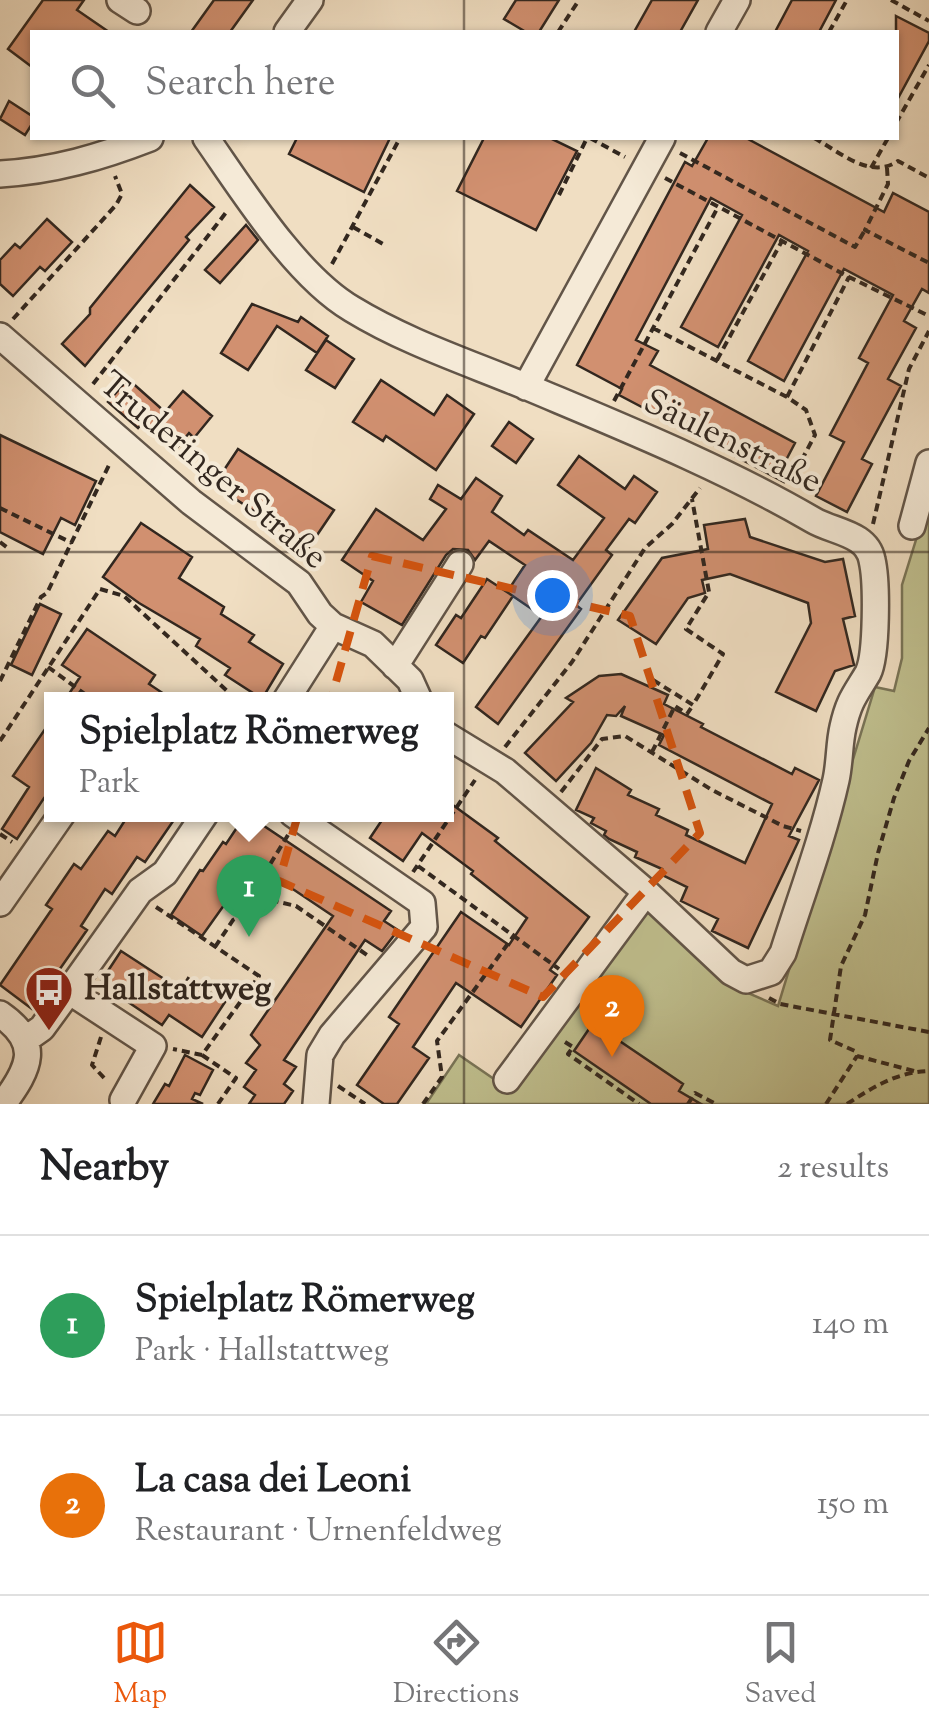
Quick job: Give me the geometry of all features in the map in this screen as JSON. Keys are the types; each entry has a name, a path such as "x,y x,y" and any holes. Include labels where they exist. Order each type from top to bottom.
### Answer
{"street":[{"path":"288,30 310,0"},
{"path":"720,30 736,0"},
{"path":"0,174 31,172 108,154 145,140"},
{"name":"Säulenstraße","path":"207,140 320,286 349,308 402,336 715,468 781,500 817,523 856,538 868,548"},
{"path":"526,387 661,140"},
{"name":"Truderinger Straße","path":"4,330 78,404 191,502 298,584 334,626 373,644 410,680 415,692"},
{"path":"912,526 929,463"},
{"path":"454,740 493,762 646,892 731,972 746,980 770,972 783,953 837,778 842,730 852,694 869,670 876,640 873,562 868,548"},
{"path":"395,666 460,564"},
{"path":"291,692 334,626"},
{"path":"0,904 56,822"},
{"path":"25,1040 42,1028 140,891 165,874 200,822"},
{"path":"304,822 422,903 424,927 320,1054 316,1104"},
{"path":"507,1080 646,892"},
{"path":"70,991 153,1046 123,1100"},
{"path":"0,1014 18,1026 28,1062 24,1076 4,1104"}],"path":[{"path":"559,30 579,0"},
{"path":"830,30 846,0"},
{"path":"890,0 929,21"},
{"path":"899,118 929,65"},
{"path":"320,286 399,140"},
{"path":"559,194 588,140"},
{"path":"593,140 929,316"},
{"path":"661,140 855,248 888,184 888,168"},
{"path":"818,140 870,169 888,168 898,161 929,178"},
{"path":"870,169 887,140"},
{"path":"4,330 116,205 122,194 108,154"},
{"path":"78,404 243,190"},
{"path":"604,420 718,207"},
{"path":"353,227 383,244"},
{"path":"865,230 929,264"},
{"path":"716,362 782,242"},
{"path":"787,397 849,277"},
{"path":"652,328 806,410 815,435 781,500"},
{"path":"868,548 909,369 929,331"},
{"path":"454,812 481,772 572,662 646,548 672,524 715,468"},
{"path":"0,681 103,477"},
{"path":"652,752 675,706 687,714 723,654 686,629 709,592 692,499"},
{"path":"0,508 72,543"},
{"path":"0,542 9,549"},
{"path":"0,742 100,589 124,596 228,692"},
{"path":"48,667 81,692"},
{"path":"653,680 693,704"},
{"path":"914,1072 857,1056 855,1051 830,1040 841,966 865,915 894,798 908,760 929,728"},
{"path":"549,809 602,739 625,736 712,790 783,826 820,837"},
{"path":"215,947 232,920 247,913 258,897 258,884 293,822"},
{"path":"401,887 447,822"},
{"path":"418,866 578,984"},
{"path":"258,897 296,906 390,970"},
{"path":"157,908 258,976 202,1054"},
{"path":"423,1104 442,1077 437,1041 514,934"},
{"path":"757,978 763,994 780,1004 929,1032"},
{"path":"108,1014 92,1066 123,1100"},
{"path":"569,1044 573,1047 568,1054 639,1104"},
{"path":"153,1046 202,1054 236,1078 218,1104"},
{"path":"826,1104 857,1056"},
{"path":"847,1104 879,1083 929,1071"},
{"path":"688,1104 695,1093 716,1104"}],"highlighted area":[{"path":"372,556 630,616 700,833 543,997 279,881"}],"green space":[{"path":"929,498 929,1104 426,1104 459,1055 497,1081 647,909 734,987 778,1006 875,687 894,691 902,658 902,585"}],"building":[{"path":"43,0 84,0 77,10 106,30 30,30 30,66 8,49"},
{"path":"214,0 253,0 231,30 192,30"},
{"path":"516,0 559,0 540,30 523,30 504,19"},
{"path":"652,0 698,0 681,30 635,30"},
{"path":"792,0 836,0 820,30 776,30"},
{"path":"896,16 929,33 929,41 899,96 899,30"},
{"path":"9,101 30,115 30,127 25,135 0,119"},
{"path":"296,140 389,140 364,192 289,154"},
{"path":"483,140 554,140 577,151 536,230 457,191"},
{"path":"707,140 750,140 884,212 893,193 929,212 929,293 922,289 904,321 916,328 888,379 901,386 862,459 872,464 847,512 816,496 844,442 830,435 868,363 859,358 893,295 844,269 784,381 748,361 808,251 779,235 718,347 681,327 742,215 711,198 636,340 658,351 650,365 795,443 784,464 791,468 784,482 619,395 622,389 577,365 685,162 692,166"},
{"path":"190,185 214,207 85,366 62,344"},
{"path":"47,219 72,242 45,271 40,267 13,296 0,284 0,260 15,244 20,248"},
{"path":"246,225 258,240 220,283 205,270"},
{"path":"252,304 298,322 301,317 328,336 317,353 277,326 248,370 221,353"},
{"path":"326,340 354,359 335,388 306,370"},
{"path":"128,379 165,412 183,391 212,416 194,438 189,433 176,449 144,421 138,428 108,402"},
{"path":"381,380 434,415 447,395 474,414 436,470 386,436 383,441 353,422"},
{"path":"509,422 533,439 516,463 492,446"},
{"path":"0,435 96,481 75,525 61,518 43,554 0,532"},
{"path":"238,449 334,510 309,547 214,485"},
{"path":"579,456 625,489 634,476 657,492 635,523 629,519 606,550 612,555 576,605 581,609 498,724 476,707 542,616 507,592 525,565 489,541 475,560 468,550 453,549 402,625 361,602 373,581 342,560 376,509 423,540 446,509 430,499 438,485 461,499 476,478 502,496 492,512 524,535 528,530 573,560 604,518 558,485"},
{"path":"745,519 750,537 825,562 843,559 855,616 843,619 854,665 835,671 816,711 776,692 811,623 808,603 730,574 702,580 705,593 688,598 656,644 618,620 662,558 708,549 704,525"},
{"path":"141,523 192,557 179,578 224,607 221,614 254,635 249,642 283,664 266,692 251,692 225,675 230,668 196,646 200,639 103,577"},
{"path":"487,579 513,596 463,663 436,645 456,615 461,618"},
{"path":"40,604 61,614 32,675 11,665"},
{"path":"87,629 155,675 149,684 161,692 70,692 80,677 62,665"},
{"path":"621,674 668,695 664,704 703,724 701,727 792,774 795,768 819,780 789,836 799,840 748,948 712,931 718,919 681,901 687,887 660,874 662,869 635,857 637,852 609,839 604,835 606,831 591,823 594,818 576,810 596,768 631,790 628,795 659,809 656,815 688,830 686,835 745,863 772,804 659,745 664,735 621,716 625,706 616,716 607,715 591,743 556,781 525,753 573,702 566,698 599,676"},
{"path":"44,731 44,798 17,839 2,829 29,787 13,776"},
{"path":"454,806 498,838 495,841 589,917 550,970 557,975 521,1027 456,983 413,1047 429,1058 397,1104 384,1104 357,1085 399,1024 389,1017 461,912 509,945 527,918 422,833 403,861 370,838 381,822 454,822"},
{"path":"124,822 172,822 145,862 137,857 112,894 105,889 81,926 87,930 32,1009 0,985 52,909 46,905 74,864 81,869 108,831 115,836"},
{"path":"241,822 258,822 391,911 384,921 398,930 382,951 365,940 284,1060 296,1067 284,1084 293,1091 284,1104 249,1104 255,1095 244,1087 256,1070 246,1063 260,1045 251,1035 333,916 254,863 202,936 171,915 200,870 223,842 226,844"},
{"path":"121,951 181,990 188,978 225,1002 202,1037 169,1015 162,1025 100,983"},
{"path":"593,1023 683,1084 679,1091 701,1104 651,1104 574,1051"},
{"path":"185,1055 213,1070 200,1095 195,1093 192,1099 203,1104 153,1104 165,1084 169,1086"}],"place":[{"name":"Spielplatz Römerweg","path":"249,937"},
{"name":"Hallstattweg","path":"49,1032"},
{"name":"La casa dei Leoni","path":"612,1057"}]}
